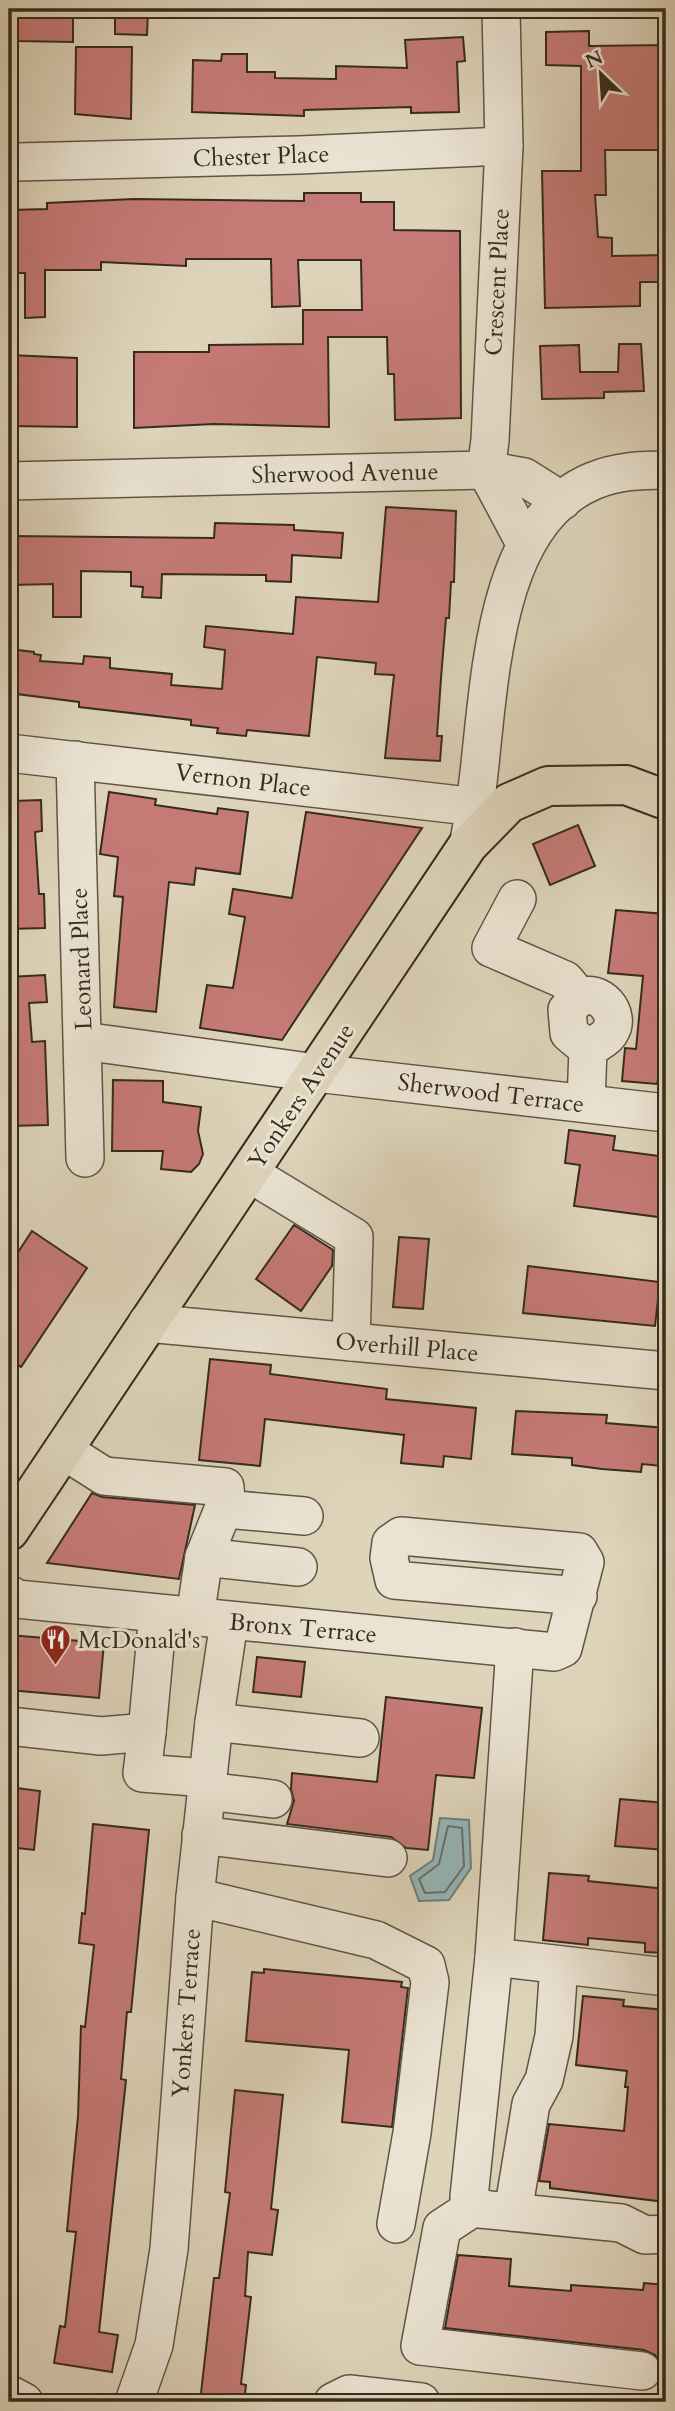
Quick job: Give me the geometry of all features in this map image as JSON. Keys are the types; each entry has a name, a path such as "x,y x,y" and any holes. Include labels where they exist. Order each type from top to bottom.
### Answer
{"main road":[{"name":"Yonkers Avenue","path":"9,1531 468,845 509,803 548,786 626,785 666,800"}],"street":[{"name":"Crescent Place","path":"486,470 490,440 503,146 501,9"},
{"name":"Chester Place","path":"18,162 299,155 503,146"},
{"name":"Sherwood Avenue","path":"9,481 486,470 524,477 562,501"},
{"path":"486,470 526,545"},
{"path":"468,845 477,807 498,634 511,584 526,545 544,517 591,481 628,471 666,470"},
{"name":"Vernon Place","path":"9,753 477,807"},
{"name":"Leonard Place","path":"75,760 85,1158"},
{"path":"517,899 491,948 565,980 580,998 568,1010 569,1033 588,1048 586,1104"},
{"name":"Sherwood Terrace","path":"83,1041 316,1073 666,1113"},
{"path":"249,1173 354,1237 351,1342"},
{"name":"Overhill Place","path":"147,1323 666,1371"},
{"path":"63,1450 104,1476 225,1488 226,1502 237,1510 304,1516"},
{"name":"Yonkers Terrace","path":"134,2402 154,2345 169,2249 195,1897 214,1722 212,1619 204,1557 226,1502"},
{"path":"204,1557 298,1567"},
{"name":"Bronx Terrace","path":"9,1594 17,1599 554,1652 563,1648 578,1596"},
{"path":"158,1614 142,1773 273,1799"},
{"path":"514,1647 494,1957 469,2197 480,2209 621,2223 645,2235 666,2234"},
{"path":"9,1714 30,1708 89,1714 128,1707 152,1681"},
{"path":"214,1722 360,1738"},
{"path":"9,1726 101,1736 147,1732"},
{"path":"201,1835 388,1858"},
{"path":"195,1897 376,1940 426,1965 430,1982 412,2133 396,2224"},
{"path":"494,1957 666,1977"},
{"path":"513,2212 531,2104 544,2080 554,2036 559,1965"},
{"path":"477,2205 442,2228 421,2346 642,2371"},
{"path":"9,2393 24,2402"},
{"path":"333,2402 349,2394 421,2402"}],"water":[{"path":"440,1818 469,1820 471,1868 449,1900 419,1901 410,1876 433,1860"}],"building":[{"path":"17,9 73,9 73,42 17,41"},
{"path":"115,10 148,10 147,35 115,34"},
{"path":"589,31 589,46 666,45 666,150 605,150 606,195 595,195 598,237 612,238 612,256 666,255 666,282 640,282 640,306 545,308 542,171 581,171 581,66 546,65 546,32"},
{"path":"463,37 465,61 457,62 459,112 411,113 411,107 304,110 304,116 192,112 193,60 221,61 222,54 247,54 247,72 275,72 275,78 336,79 336,66 407,68 405,40"},
{"path":"76,47 132,47 131,119 75,114"},
{"path":"304,193 361,193 361,202 394,202 394,230 460,231 461,418 395,420 394,374 388,374 387,337 328,337 329,427 214,424 134,428 134,352 209,352 209,345 303,344 303,310 362,310 361,260 298,260 300,306 272,307 271,259 186,259 186,266 101,262 101,270 45,270 45,317 25,318 25,273 9,273 9,210 47,209 47,203 134,199 304,201"},
{"path":"619,344 641,344 644,391 604,392 604,398 542,399 540,346 579,345 580,372 618,372"},
{"path":"9,355 77,358 77,427 9,426"},
{"path":"386,507 456,511 454,582 451,582 449,618 446,618 437,736 442,736 440,761 385,758 394,675 375,674 376,663 317,657 309,736 247,730 246,736 217,733 218,728 191,725 191,720 79,707 79,702 9,693 9,649 34,652 41,655 40,661 83,664 84,656 110,658 110,668 172,674 171,685 222,689 225,650 204,647 206,626 293,634 296,597 378,602"},
{"path":"215,523 294,525 294,530 343,533 341,558 292,555 291,582 266,581 266,575 162,574 161,598 142,597 143,587 131,586 131,572 81,571 81,617 53,617 53,584 11,585 11,536 214,538"},
{"path":"109,792 156,799 155,805 217,814 218,808 248,812 240,874 196,868 194,885 169,882 156,1012 114,1007 123,897 114,896 118,857 100,854"},
{"path":"41,800 42,831 35,832 39,894 44,894 45,928 9,929 9,806 12,806 12,801"},
{"path":"306,812 422,828 282,1040 200,1028 207,985 233,988 245,917 229,914 233,889 292,898"},
{"path":"578,825 595,866 550,885 533,844"},
{"path":"616,910 666,914 666,1077 659,1076 657,1084 622,1081 625,1048 636,1049 643,976 608,973"},
{"path":"45,975 47,1002 29,1003 32,1042 45,1041 48,1125 9,1126 9,977"},
{"path":"113,1080 163,1081 163,1102 201,1107 198,1131 203,1154 199,1164 191,1172 161,1169 163,1151 112,1151"},
{"path":"569,1130 615,1136 613,1150 666,1157 666,1218 574,1206 580,1165 565,1163"},
{"path":"294,1225 333,1250 332,1266 301,1311 256,1279"},
{"path":"32,1231 87,1268 21,1367 9,1358 9,1266"},
{"path":"399,1237 429,1239 423,1309 393,1307"},
{"path":"528,1266 660,1282 655,1326 523,1313"},
{"path":"210,1359 271,1365 270,1374 387,1389 386,1399 476,1408 471,1459 444,1456 443,1467 401,1463 404,1435 265,1419 260,1466 199,1460"},
{"path":"516,1411 607,1415 606,1423 666,1428 662,1466 642,1464 641,1472 602,1469 572,1465 572,1458 512,1454"},
{"path":"92,1493 102,1497 195,1505 179,1579 47,1563"},
{"name":"McDonald's","path":"9,1635 104,1643 99,1698 9,1690"},
{"path":"257,1657 305,1662 301,1697 253,1692"},
{"path":"386,1697 482,1708 474,1778 436,1775 428,1850 406,1848 391,1837 287,1824 294,1801 291,1789 292,1773 377,1782"},
{"path":"9,1787 40,1791 34,1850 9,1847"},
{"path":"620,1799 666,1803 666,1850 615,1846"},
{"path":"93,1824 149,1830 131,2012 127,2012 121,2079 126,2080 99,2332 118,2335 112,2372 54,2363 60,2326 65,2327 76,2232 67,2231 78,2116 81,2026 85,2027 94,1945 79,1943 82,1913 85,1914"},
{"path":"549,1873 589,1876 588,1881 666,1889 666,1953 645,1952 645,1943 588,1938 588,1945 543,1940"},
{"path":"264,1969 402,1982 401,1987 408,1988 392,2127 342,2122 349,2050 246,2041 252,1972 264,1973"},
{"path":"583,1996 624,2000 623,2006 666,2010 666,2202 550,2188 550,2182 539,2181 549,2124 624,2131 627,2071 576,2065"},
{"path":"235,2090 283,2095 271,2209 278,2210 272,2255 248,2252 245,2296 251,2297 241,2384 246,2385 244,2402 200,2402 214,2278 219,2278 230,2193 225,2192"},
{"path":"458,2255 511,2259 509,2286 571,2291 571,2285 643,2290 644,2283 666,2285 666,2373 655,2355 644,2350 445,2328"}],"place":[{"name":"McDonald's","path":"55,1667"}]}
